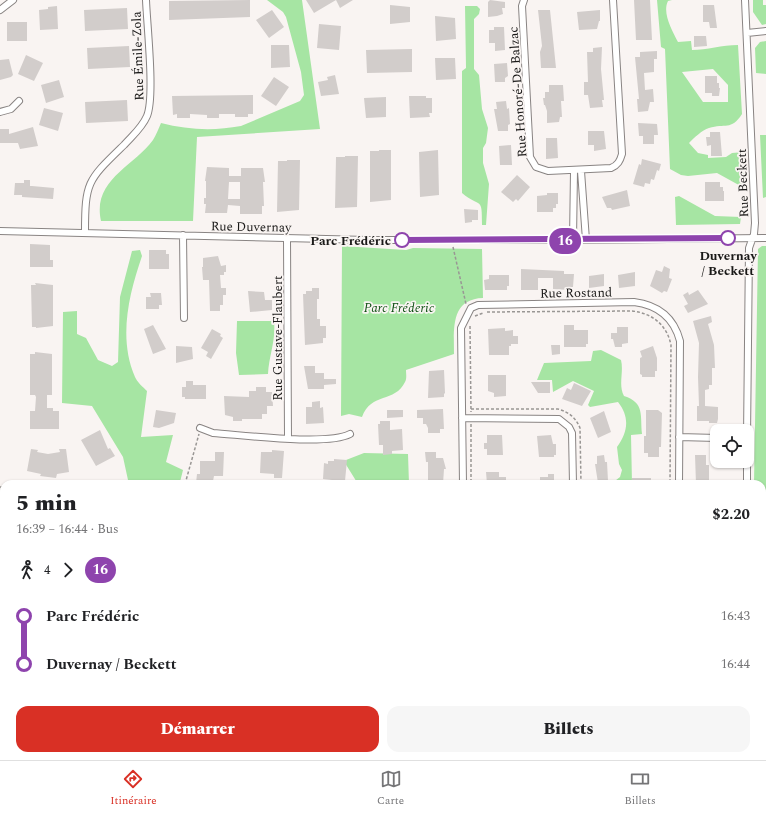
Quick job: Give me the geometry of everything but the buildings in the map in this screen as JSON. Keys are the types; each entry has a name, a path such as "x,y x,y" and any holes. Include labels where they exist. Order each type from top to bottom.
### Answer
{"street":[{"path":"0,10 13,0"},
{"name":"Rue Émile-Zola","path":"85,232 85,201 91,180 138,130 149,108 146,0"},
{"name":"Rue Honoré-De Balzac","path":"524,0 522,6 530,157 536,167 542,171 581,171 611,168 617,165 622,154 613,0"},
{"name":"Rue Beckett","path":"745,0 755,223 749,248 747,424"},
{"path":"747,33 766,31"},
{"path":"0,112 11,109 19,101"},
{"path":"573,240 574,171"},
{"path":"581,171 586,240"},
{"name":"Rue Duvernay","path":"0,232 85,232 288,238 451,240 766,238"},
{"path":"183,235 184,318"},
{"name":"Rue Gustave-Flaubert","path":"288,238 288,438"},
{"name":"Rue Rostand","path":"468,312 471,308 485,304 634,302 656,309 673,324 680,341 679,480"},
{"path":"463,480 461,328 468,312"},
{"path":"462,418 552,417 565,423 572,433 573,480"},
{"path":"200,428 213,433 324,440 344,437 350,434"},
{"path":"679,438 710,438"},
{"path":"747,468 747,480"}],"path":[{"path":"451,240 468,312"},
{"path":"472,480 470,327 472,320 479,313 632,311 647,314 663,326 671,345 670,480"},
{"path":"186,480 200,428"}],"green space":[{"path":"267,0 302,0 320,129 197,137 193,221 101,221 100,207 108,184 116,175 145,150 153,140 161,123 201,129 221,129 241,126 300,101 304,95 301,72 286,17 283,12"},
{"path":"657,0 672,0 668,1 666,6 667,16 671,27 678,42 691,41 692,50 738,45 742,114 731,125 706,129 698,134 689,143 698,153 708,155 708,158 726,157 732,153 744,152 746,189 717,173 688,176 681,175 670,169 665,49 661,47","holes":["713,69 728,85 728,102 703,102 682,72"]},
{"path":"753,0 763,0 763,5 766,5 766,24 762,25 753,12"},
{"path":"465,6 477,6 480,9 479,14 474,19 474,69 479,75 482,109 488,128 486,143 483,148 483,163 489,184 486,225 482,225 481,206 462,193 462,71 466,68"},
{"path":"766,41 766,74 756,73 755,48 760,42"},
{"path":"760,135 766,135 766,197 763,198"},
{"path":"679,196 715,216 741,217 740,224 676,225 675,197"},
{"name":"Parc Fréderic","path":"342,246 406,250 413,248 482,249 483,298 472,300 459,310 454,326 454,354 406,370 406,381 401,389 371,404 366,409 362,417 349,414 341,416"},
{"path":"762,246 766,246 766,480 754,480 758,249"},
{"path":"140,250 142,256 133,285 127,316 126,332 130,362 135,377 147,391 141,437 173,435 166,462 183,470 180,480 128,480 123,457 92,406 62,403 63,312 77,311 77,334 86,338 98,360 112,366 118,362 120,297 132,251"},
{"path":"237,321 274,321 274,335 268,374 239,375 236,353"},
{"path":"601,350 621,360 622,392 624,396 635,402 640,410 642,434 631,435 632,480 616,480 620,477 622,470 619,464 617,447 623,436 626,424 624,413 618,402 590,407 588,405 594,391 573,381 553,392 552,380 537,380 544,363 591,361 593,351"},
{"path":"364,453 408,454 409,480 356,480 345,463 346,460"}],"bus line":[{"name":"16","path":"402,240 512,241 728,238"}],"place":[{"name":"Duvernay / Beckett","path":"728,238"},
{"name":"Parc Frédéric","path":"402,240"}]}
